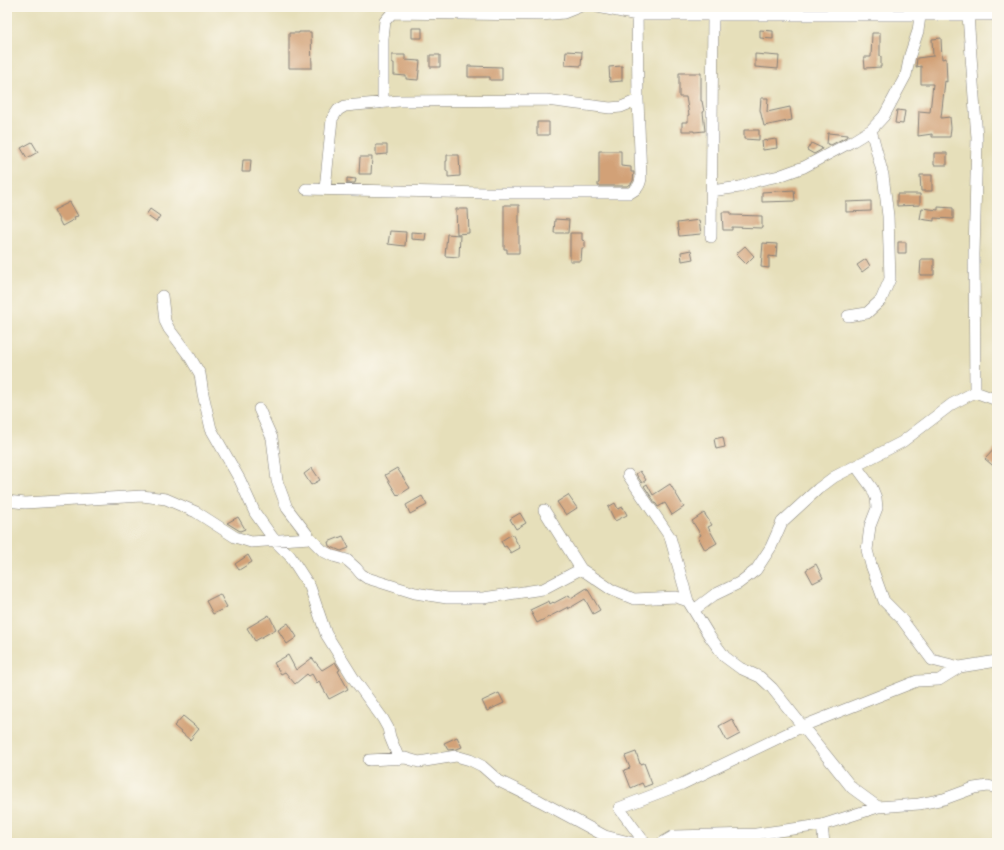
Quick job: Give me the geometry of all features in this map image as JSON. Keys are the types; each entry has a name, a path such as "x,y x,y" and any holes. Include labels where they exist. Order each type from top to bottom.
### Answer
{"street":[{"path":"383,103 383,38 385,22 392,13 541,15 564,12 579,7"},
{"path":"598,7 713,16 920,16 967,11 997,15"},
{"path":"306,188 486,193 630,193 636,190 640,185 641,178 637,11"},
{"path":"967,11 977,138 974,254 975,392"},
{"path":"711,237 713,16"},
{"path":"711,191 740,187 804,167 871,130 884,116 906,75 910,55 918,31 920,16"},
{"path":"325,189 332,119 338,110 345,106 399,101 546,100 610,108 621,107 638,100"},
{"path":"848,316 867,313 881,300 890,279 888,216 883,175 871,130"},
{"path":"162,296 165,321 200,374 211,429 240,480 255,513 290,556 310,587 326,634 354,679 388,728 399,759"},
{"path":"691,605 739,583 756,570 771,548 782,522 818,489 834,477 902,442 952,404 975,392 997,400"},
{"path":"259,409 272,438 277,481 287,508 310,538 323,551 347,560 367,578 415,593 447,598 482,598 544,589 581,569"},
{"path":"856,466 872,488 876,498 877,508 870,526 867,550 870,565 884,601 900,617 932,660 960,667 997,662"},
{"path":"628,475 670,537 691,605 710,637 725,657 740,668 760,677 772,688 852,788 878,807"},
{"path":"7,501 25,503 142,496 166,499 196,512 243,541 251,542 310,538"},
{"path":"544,510 581,569 612,590 634,599 676,597 691,605"},
{"path":"645,843 619,808 682,784 803,726 917,681 939,680 960,667"},
{"path":"369,760 399,759 419,762 456,756 470,760 482,766 499,781 605,836 633,843"},
{"path":"662,843 674,836 756,834 822,825 878,807 919,804 944,798 974,788 988,786 997,788"},
{"path":"822,825 824,843"}],"building":[{"path":"412,28 422,28 422,38 412,38"},
{"path":"760,30 773,31 773,39 760,38"},
{"path":"311,32 312,68 289,68 289,33"},
{"path":"872,33 880,33 881,67 865,68 864,57 871,57"},
{"path":"941,38 942,59 946,58 947,82 945,81 941,118 950,117 950,137 932,137 932,134 918,136 919,111 930,112 933,84 921,84 921,66 916,67 917,58 933,56 932,39"},
{"path":"566,51 582,52 581,66 565,65"},
{"path":"755,54 779,56 778,69 755,67"},
{"path":"392,55 405,55 405,60 420,61 418,80 406,79 406,76 394,75"},
{"path":"430,55 440,55 440,67 430,67"},
{"path":"468,66 502,67 502,80 490,80 490,77 468,77"},
{"path":"622,66 622,81 610,82 609,67"},
{"path":"679,73 701,73 701,101 704,112 705,131 682,131 682,122 688,122 689,115 686,97 679,97"},
{"path":"761,98 768,98 767,112 790,107 792,120 764,126 760,110"},
{"path":"897,110 905,111 903,124 895,123"},
{"path":"537,122 549,122 549,135 537,135"},
{"path":"744,130 759,130 759,140 744,139"},
{"path":"828,133 848,136 831,145 827,144"},
{"path":"776,139 777,148 763,150 762,141"},
{"path":"32,142 38,152 27,158 21,148"},
{"path":"811,143 822,148 821,150 814,154 807,150"},
{"path":"376,145 387,145 387,154 376,155"},
{"path":"599,151 621,151 621,166 631,167 631,172 634,172 633,181 631,184 627,186 598,186"},
{"path":"934,153 947,153 947,165 934,165"},
{"path":"447,155 459,155 460,176 448,177 448,171 446,171"},
{"path":"360,157 372,157 371,174 359,174"},
{"path":"243,160 251,160 250,172 242,172"},
{"path":"920,175 932,175 932,191 921,191"},
{"path":"347,178 356,179 355,183 347,183"},
{"path":"794,190 795,201 762,202 762,192"},
{"path":"897,194 920,194 920,205 897,206"},
{"path":"871,201 871,211 846,212 846,202"},
{"path":"70,202 78,216 74,217 75,219 62,226 54,210"},
{"path":"504,205 519,205 519,253 507,253 507,249 504,249"},
{"path":"938,207 953,208 953,219 934,218 934,221 920,219 922,208 938,210"},
{"path":"150,209 160,216 156,222 146,215"},
{"path":"456,209 468,209 469,233 457,234"},
{"path":"722,212 731,212 731,215 762,216 762,228 732,227 732,230 723,230"},
{"path":"555,219 569,220 568,233 554,233"},
{"path":"699,220 701,234 679,236 677,223"},
{"path":"390,231 406,232 405,246 388,244"},
{"path":"411,232 426,233 425,240 411,239"},
{"path":"570,233 582,233 582,240 585,241 585,248 582,248 581,261 570,261"},
{"path":"447,234 460,235 459,257 445,256"},
{"path":"898,242 906,242 906,253 898,253"},
{"path":"763,243 777,244 776,257 769,256 769,268 761,267"},
{"path":"745,246 754,256 746,264 736,254"},
{"path":"691,250 693,259 682,261 681,252"},
{"path":"866,259 870,266 862,272 857,265"},
{"path":"921,259 934,259 934,275 920,275"},
{"path":"723,437 725,447 716,449 714,439"},
{"path":"997,446 997,469 985,459"},
{"path":"312,468 320,480 311,485 304,474"},
{"path":"397,468 410,488 399,495 397,495 385,475"},
{"path":"640,471 646,480 642,483 636,474"},
{"path":"647,484 653,495 670,484 684,507 672,515 665,503 658,507 644,486"},
{"path":"568,495 577,508 566,515 557,502"},
{"path":"422,496 427,505 410,514 406,505"},
{"path":"615,503 618,509 623,507 627,515 615,521 608,507"},
{"path":"520,513 526,523 516,529 510,519"},
{"path":"704,513 712,525 708,527 717,543 705,550 698,537 701,535 692,521"},
{"path":"238,517 245,529 240,531 227,523"},
{"path":"512,534 520,548 511,553 506,546 504,547 501,541"},
{"path":"343,536 349,548 341,551 329,546 328,542"},
{"path":"248,555 252,562 239,570 235,564"},
{"path":"816,564 823,578 813,583 806,570"},
{"path":"587,588 600,610 593,614 585,599 568,609 568,607 537,623 530,610 549,601 550,604 553,602 554,603 569,595 571,598"},
{"path":"220,594 227,607 213,614 206,601"},
{"path":"269,615 276,629 255,641 247,628"},
{"path":"288,623 297,637 287,644 278,630"},
{"path":"288,655 296,670 312,658 322,670 335,662 340,670 338,671 348,689 329,699 319,681 317,683 312,674 309,676 307,674 295,684 285,672 281,674 274,663"},
{"path":"499,693 504,703 487,711 482,701"},
{"path":"183,716 199,729 190,740 174,726"},
{"path":"732,719 740,734 727,741 719,726"},
{"path":"457,737 462,747 448,750 444,743"},
{"path":"636,752 640,764 644,763 652,784 644,787 642,783 631,788 624,770 630,768 625,756"}]}
